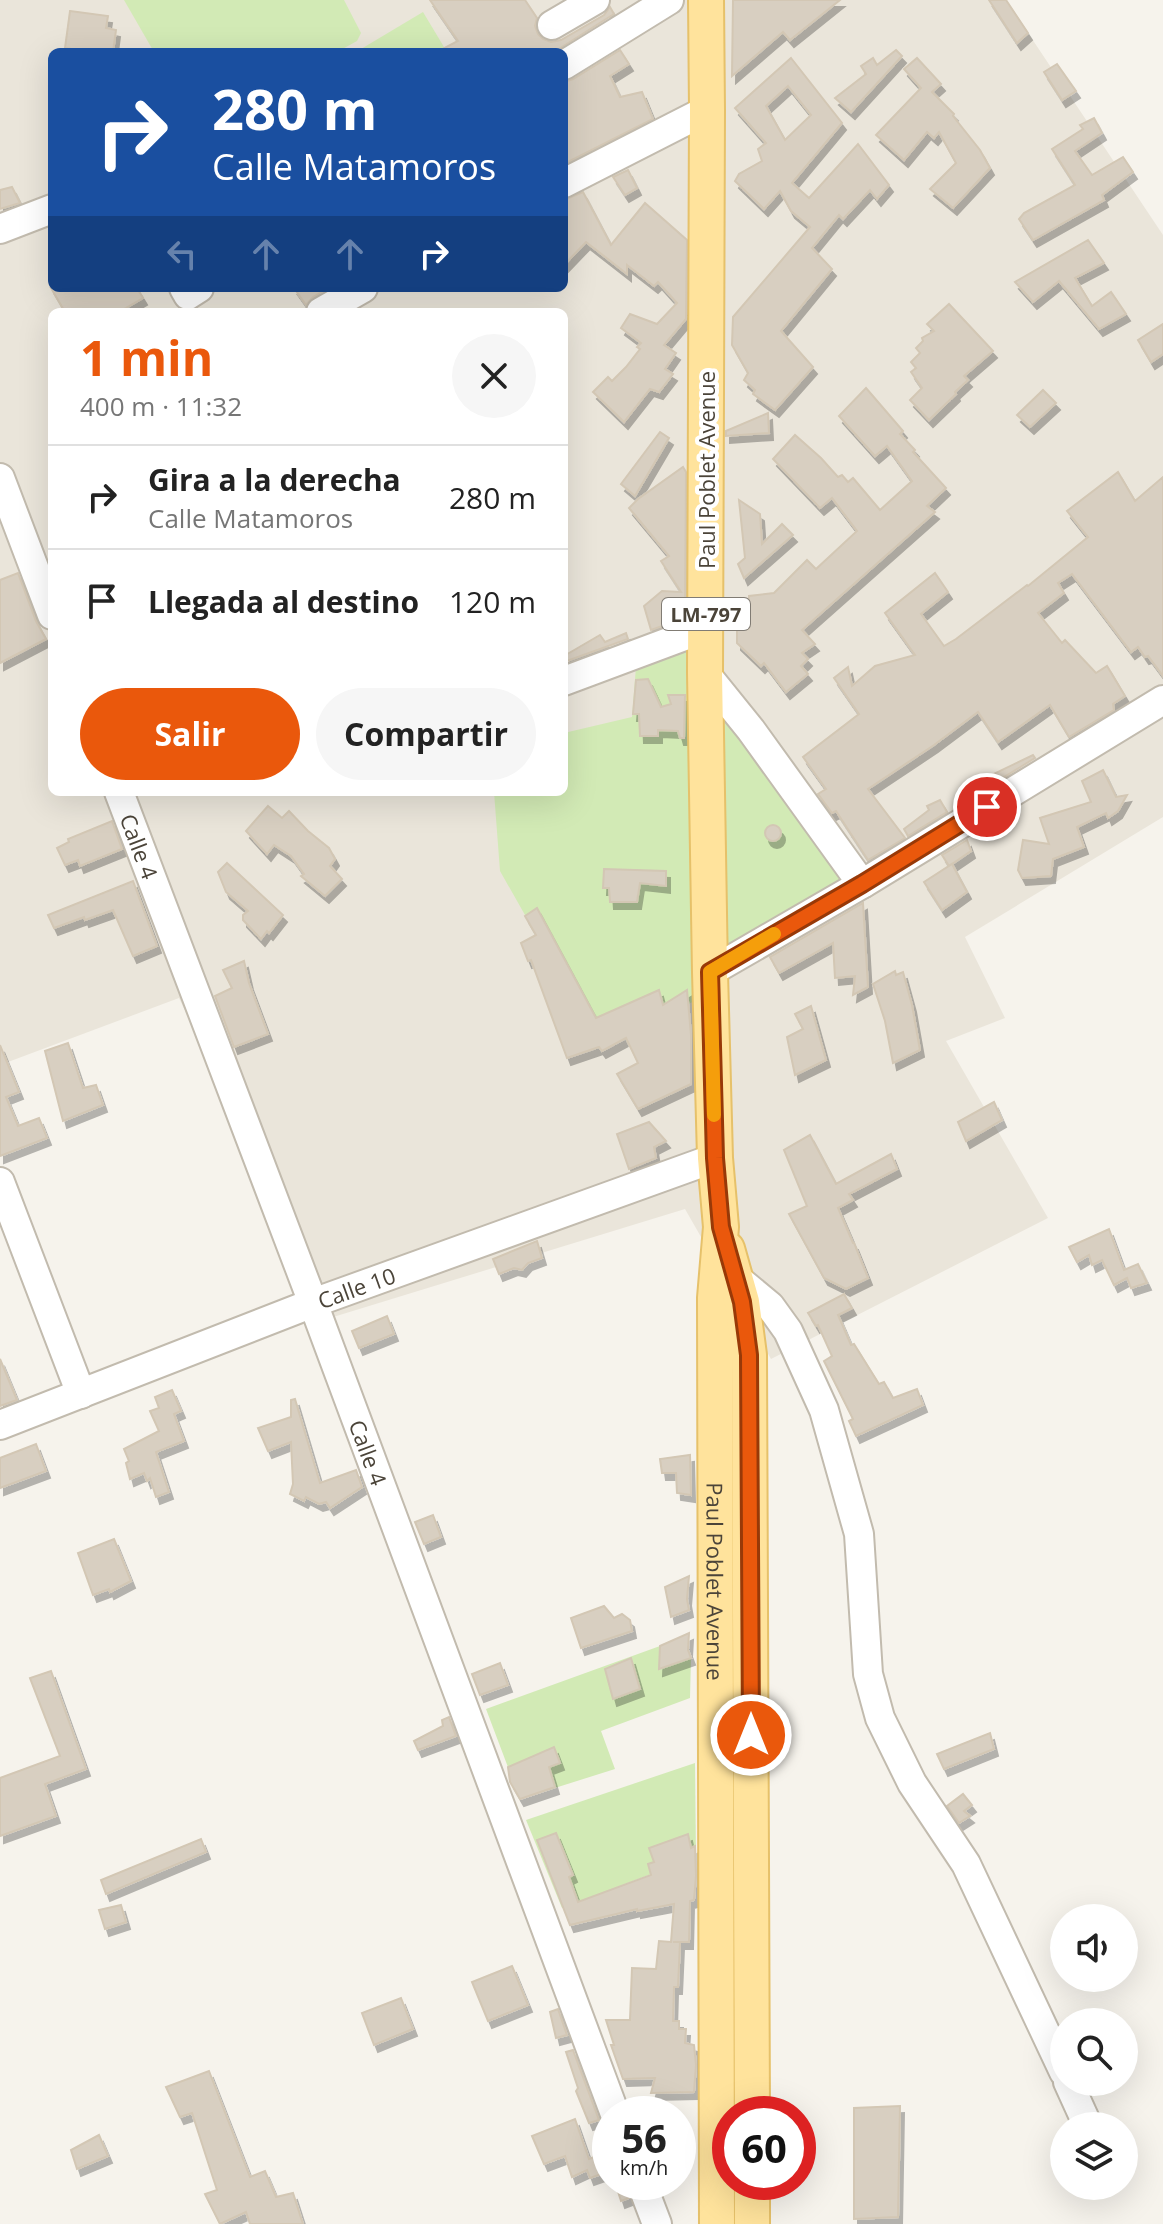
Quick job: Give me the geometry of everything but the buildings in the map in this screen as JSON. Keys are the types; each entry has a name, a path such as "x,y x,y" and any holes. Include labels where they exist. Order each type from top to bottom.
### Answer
{"main road":[{"name":"Paul Poblet Avenue","path":"706,0 705,673 715,1158 721,1227 715,1298 717,2224"},
{"name":"Paul Poblet Avenue","path":"721,1227 742,1302 749,1355 752,2096"},
{"path":"752,2200 752,2224"}],"street":[{"path":"552,25 595,0"},
{"path":"568,63 669,0"},
{"path":"568,181 707,110"},
{"path":"0,229 48,211"},
{"path":"328,308 356,292"},
{"path":"0,478 48,604"},
{"path":"568,680 706,628"},
{"path":"705,673 751,730 862,884"},
{"path":"710,972 862,884 1163,700"},
{"name":"Calle 4","path":"121,796 608,2096"},
{"name":"Calle 10","path":"0,1425 313,1303 715,1158"},
{"path":"0,1182 81,1394"},
{"path":"735,1277 770,1306 788,1331 824,1410 859,1534 868,1674 880,1718 912,1783 966,1864 1050,2042"},
{"path":"648,2200 657,2224"}],"shaded area":[{"path":"0,0 1006,0 1163,235 1163,817 965,937 1005,1018 946,1041 1048,1218 771,1359 685,1209 330,1318 179,998 0,1065"}],"green space":[{"path":"124,0 344,0 361,33 357,41 344,48 152,48"},
{"path":"423,12 445,48 363,48"},
{"path":"696,647 696,1000 602,1051 500,871 494,796 568,796 568,732 632,717 636,667"},
{"path":"716,702 854,885 716,961"},
{"path":"660,1646 659,1669 691,1658 690,1698 601,1731 615,1769 520,1799 486,1709"},
{"path":"695,1763 696,1857 562,1908 526,1820"}],"slow traffic":[{"path":"714,1115 710,972 774,934"}],"route":[{"path":"751,1735 749,1355 742,1302 721,1227 715,1158 710,972 987,807"}]}
